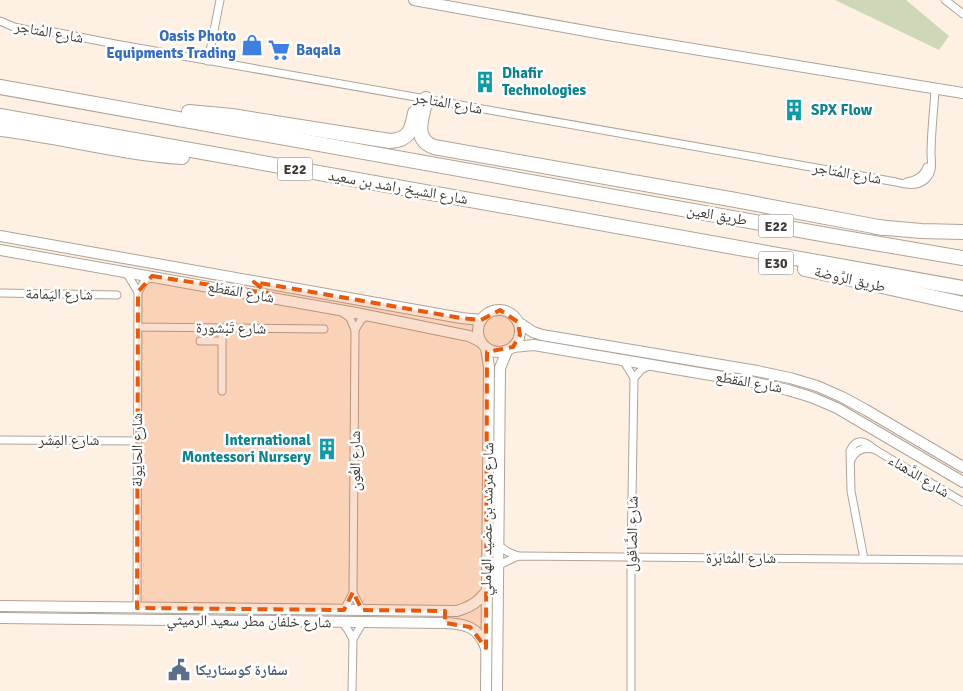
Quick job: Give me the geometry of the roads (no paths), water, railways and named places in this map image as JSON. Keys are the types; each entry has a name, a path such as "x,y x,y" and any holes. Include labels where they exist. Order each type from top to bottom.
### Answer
{"highway":[{"path":"0,83 65,98"},
{"name":"شارع الشيخ راشد بن سعيد","path":"0,87 589,192"},
{"path":"87,101 232,116 390,141 402,139 411,130 422,98"},
{"path":"422,98 421,135 428,145 434,147 884,228"},
{"name":"شارع الشيخ راشد بن سعيد","path":"0,116 590,221"},
{"path":"0,128 151,154 194,158 235,158"},
{"path":"589,192 884,228 922,232 963,232"},
{"name":"طريق العين","path":"589,192 963,258"},
{"name":"طريق العين","path":"590,221 963,288"},
{"name":"طريق الرَّوضة","path":"590,221 963,304"}],"street":[{"path":"208,61 220,0"},
{"path":"414,0 608,35 963,93"},
{"path":"945,0 963,14"},
{"name":"شارع المُتاجر","path":"0,22 32,31 54,32 208,61 896,182 909,186 917,185 924,181 932,169 935,88"},
{"name":"شارع المَقطَع","path":"0,236 254,282 481,320"},
{"path":"3,250 13,244 24,246 36,243"},
{"name":"شارع المَقطَع","path":"3,250 368,315 469,336 483,345"},
{"path":"126,272 138,292 144,282 152,276"},
{"path":"168,279 192,280 256,291 259,287 254,282"},
{"name":"شارع الحايولة","path":"136,608 138,292"},
{"name":"شارع اليَمامة","path":"0,293 117,295"},
{"path":"340,310 350,318 355,330"},
{"path":"493,310 508,311 518,322 520,335 518,341 510,348 496,352 483,345 478,335 478,327 481,320 493,310"},
{"path":"355,330 361,320 368,315"},
{"name":"شارع المَقطَع","path":"518,322 533,332 542,335 757,371 817,386 866,410 963,467"},
{"name":"شارع تَبْشورة","path":"138,327 324,329"},
{"path":"222,328 222,391"},
{"name":"شارع العُون","path":"344,610 353,593 355,330"},
{"path":"200,341 222,341"},
{"name":"شارع مرشد بن عضيد الهاملي","path":"483,345 489,367 486,691"},
{"name":"شارع المَقطَع","path":"510,348 534,345 752,382 788,390 811,397 836,408 962,480"},
{"name":"شارع مرشد بن عضيد الهاملي","path":"497,691 500,368 510,348"},
{"path":"623,360 634,378 641,370 650,365"},
{"name":"شارع الصَّاقول","path":"631,691 634,378"},
{"name":"شارع المِشَر","path":"0,440 137,441"},
{"name":"شارع الدَّهناء","path":"864,559 851,491 850,450 856,443 865,442 963,502"},
{"name":"شارع المُثابَرة","path":"499,546 518,556 963,560"},
{"name":"شارع المُثابَرة","path":"499,565 518,556"},
{"name":"شارع خلفان مطر سعيد الرميثي","path":"0,606 457,611 474,604 487,590"},
{"name":"شارع العُون","path":"353,593 362,610"},
{"path":"97,608 95,615 97,620"},
{"path":"445,611 445,623"},
{"name":"شارع خلفان مطر سعيد الرميثي","path":"0,618 462,624 478,632 486,648"},
{"path":"342,622 352,639 352,691"},
{"path":"352,639 363,622"}],"place":[{"name":"Oasis Photo Equipments Trading","path":"252,45"},
{"name":"Baqala","path":"279,50"},
{"name":"Dhafir Technologies","path":"485,82"},
{"name":"SPX Flow","path":"794,110"},
{"name":"International Montessori Nursery","path":"327,449"},
{"name":"سفارة كوستاريكا","path":"179,670"}]}
